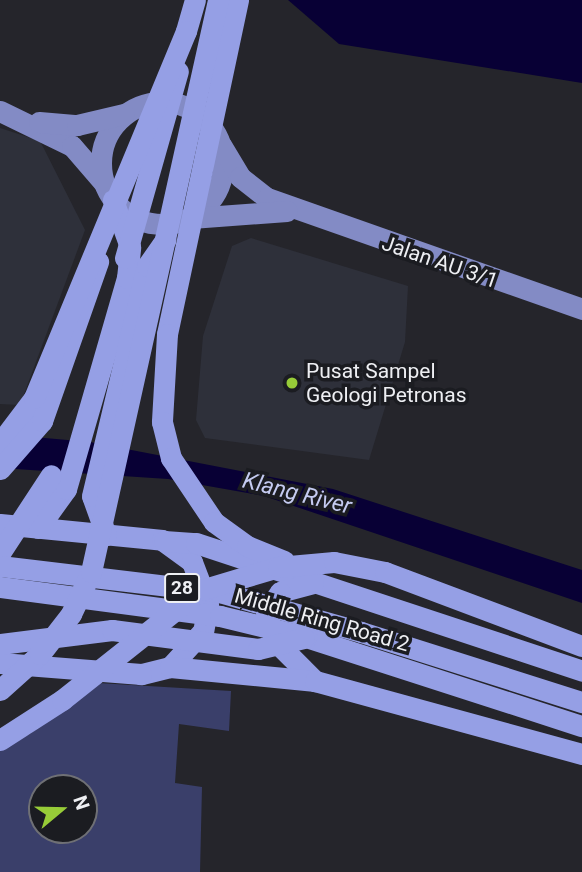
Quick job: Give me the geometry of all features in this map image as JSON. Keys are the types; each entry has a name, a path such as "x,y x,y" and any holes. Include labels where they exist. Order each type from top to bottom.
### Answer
{"highway":[{"path":"0,553 71,436 169,113 195,0"},
{"path":"0,690 48,644 91,572 218,0"},
{"path":"238,0 167,334 162,422 171,458 214,522 247,546 376,602"},
{"path":"0,469 43,421 73,348 107,234 186,31"},
{"path":"38,528 66,489 89,397 127,278 130,247 109,192"},
{"path":"106,535 92,496 147,266 187,220"},
{"path":"0,443 34,398 80,276 107,234"},
{"path":"0,524 196,543 582,671"},
{"path":"162,540 192,562 208,604 204,631 170,667"},
{"path":"0,740 62,700 201,590 278,567 334,562 385,572 582,646"},
{"name":"Middle Ring Road 2","path":"0,566 219,592 360,632 582,702"},
{"path":"313,583 280,592 266,612 275,641 315,681"},
{"name":"Middle Ring Road 2","path":"0,587 220,616 306,637 582,726"},
{"path":"0,644 113,630 258,649 306,637"},
{"path":"0,663 141,674 170,667 315,681 582,754"}],"main road":[{"path":"0,111 72,146 109,192 140,220 187,220 221,179 221,145 205,121 181,104 142,104 125,114 78,125 23,120"},
{"path":"109,192 103,146 125,114"},
{"name":"Jalan AU 3/1","path":"221,145 240,177 300,212 582,309"},
{"name":"Jalan AU 3/1","path":"187,220 300,212"}],"shaded area":[{"path":"0,128 40,141 85,230 20,405 0,404"},
{"name":"Pusat Sampel Geologi Petronas","path":"251,238 408,286 405,342 369,460 205,438 196,420 203,336 232,246"},
{"path":"98,683 231,691 229,731 179,724 175,783 202,787 200,872 0,872 0,746 30,734"}],"water":[{"path":"288,0 582,0 582,83 339,44"},
{"name":"Klang River","path":"0,434 90,442 333,489 582,570 582,603 264,496 168,479 0,468"}],"place":[{"name":"Pusat Sampel Geologi Petronas","path":"292,383"}]}
